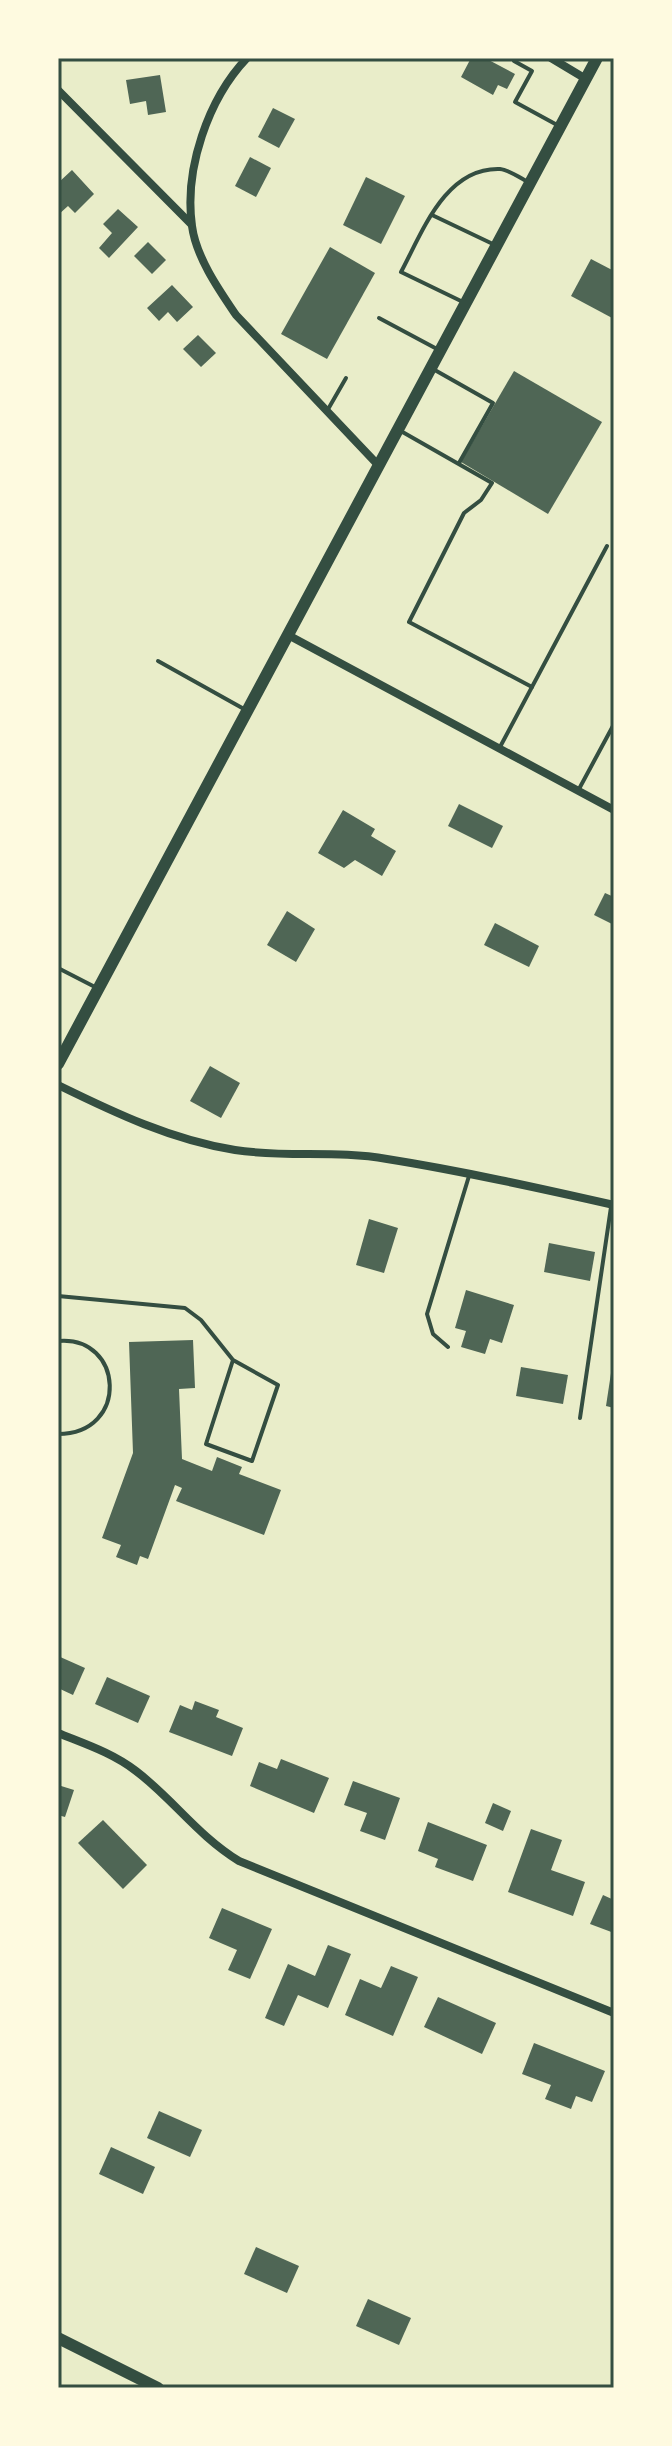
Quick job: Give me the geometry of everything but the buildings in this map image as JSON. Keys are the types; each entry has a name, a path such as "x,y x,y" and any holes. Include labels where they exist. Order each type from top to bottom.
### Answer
{"main road":[{"path":"58,1064 597,58"},
{"path":"58,2338 158,2388"}],"street":[{"path":"191,224 193,179 204,130 220,96 247,58"},
{"path":"551,58 586,79"},
{"path":"58,90 191,224 210,272 236,315 379,466"},
{"path":"288,635 614,810"},
{"path":"58,1085 117,1114 199,1143 274,1154 349,1154 613,1204"},
{"path":"58,1733 112,1755 133,1768 198,1832 239,1861 614,2013"}],"lane":[{"path":"516,58 514,61 532,71 515,102 560,127"},
{"path":"466,303 401,272 432,215 456,184 483,171 503,169 530,183"},
{"path":"432,215 496,246"},
{"path":"379,318 440,351"},
{"path":"431,368 493,403 459,463"},
{"path":"326,411 346,378"},
{"path":"398,429 492,483 481,500 464,513 409,622 532,687"},
{"path":"499,749 607,546"},
{"path":"158,661 247,711"},
{"path":"578,791 614,724"},
{"path":"58,968 99,988"},
{"path":"448,1347 433,1334 427,1314 469,1175"},
{"path":"580,1418 613,1204"},
{"path":"58,1302 59,1296 185,1308 201,1320 233,1360 278,1385 252,1461 206,1444 233,1360"},
{"path":"58,1341 78,1342 91,1349 109,1374 111,1389 100,1417 89,1427 75,1433 58,1434"}]}
